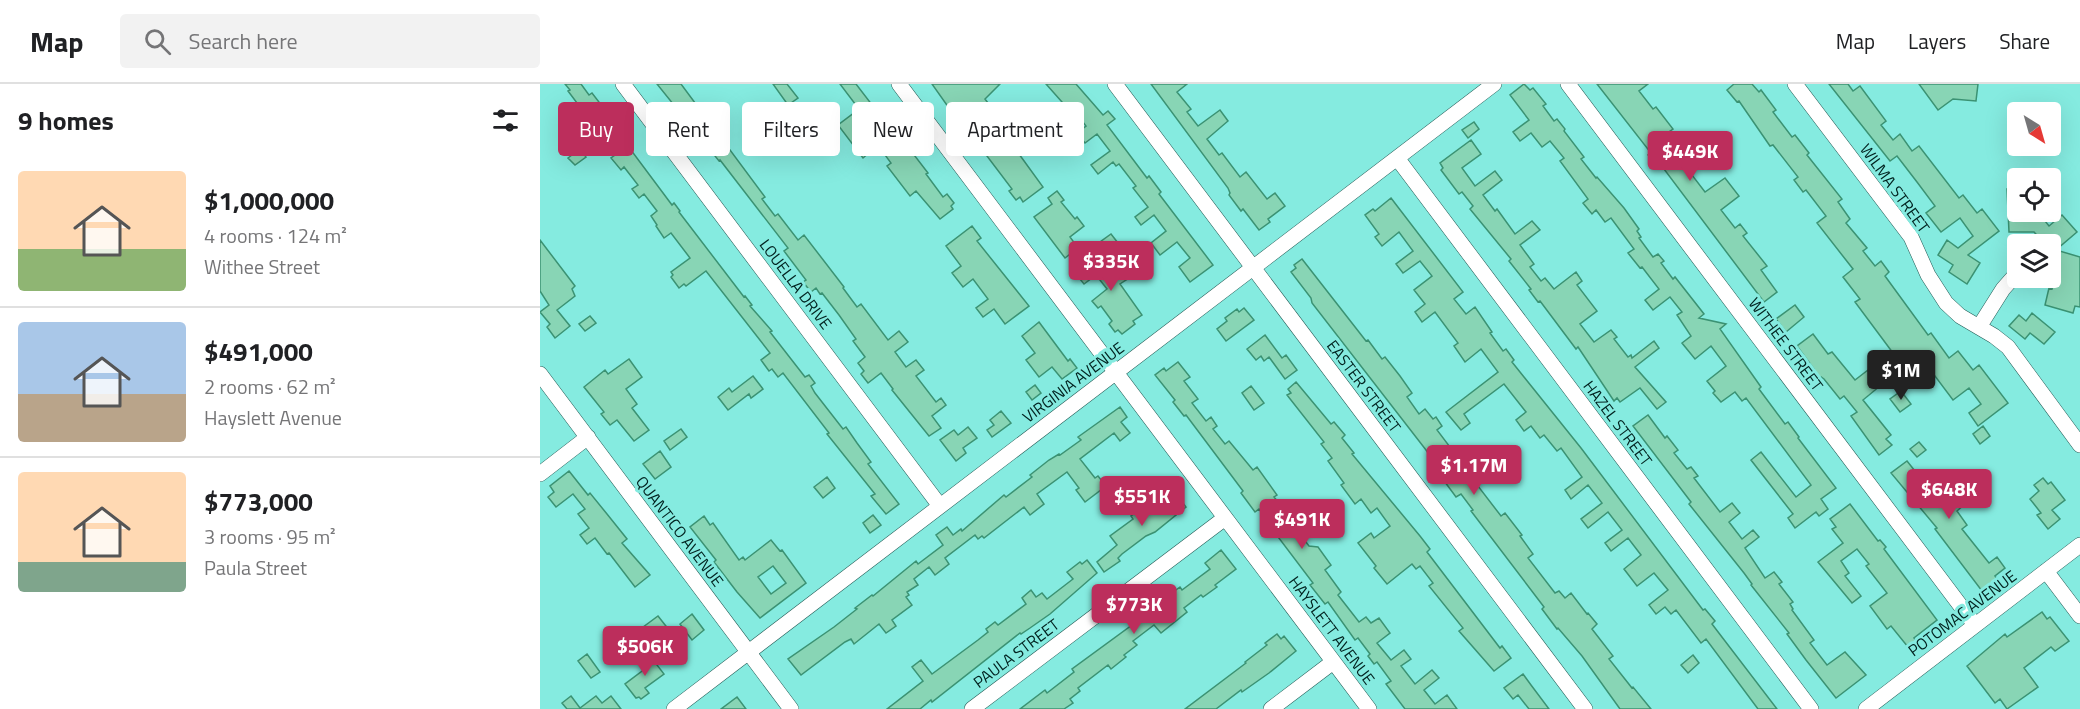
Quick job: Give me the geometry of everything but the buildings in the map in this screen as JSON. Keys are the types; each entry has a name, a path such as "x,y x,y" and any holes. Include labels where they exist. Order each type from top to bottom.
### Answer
{"street":[{"name":"LOUELLA DRIVE","path":"623,84 940,506"},
{"name":"HAYSLETT AVENUE","path":"899,84 1369,709"},
{"name":"EASTER STREET","path":"1115,84 1584,709"},
{"name":"VIRGINIA AVENUE","path":"674,709 1494,84"},
{"name":"WITHEE STREET","path":"1568,84 1975,625"},
{"name":"WILMA STREET","path":"1795,84 1911,237 1941,297 1960,316 1994,336 2018,359 2080,445"},
{"name":"HAZEL STREET","path":"1397,158 1811,709"},
{"path":"1979,327 2007,285"},
{"name":"QUANTICO AVENUE","path":"540,374 791,709"},
{"path":"540,474 588,437"},
{"name":"PAULA STREET","path":"972,709 1225,518"},
{"name":"POTOMAC AVENUE","path":"1866,709 2080,545"},
{"path":"2046,571 2080,616"},
{"path":"1271,709 1333,662"}]}
